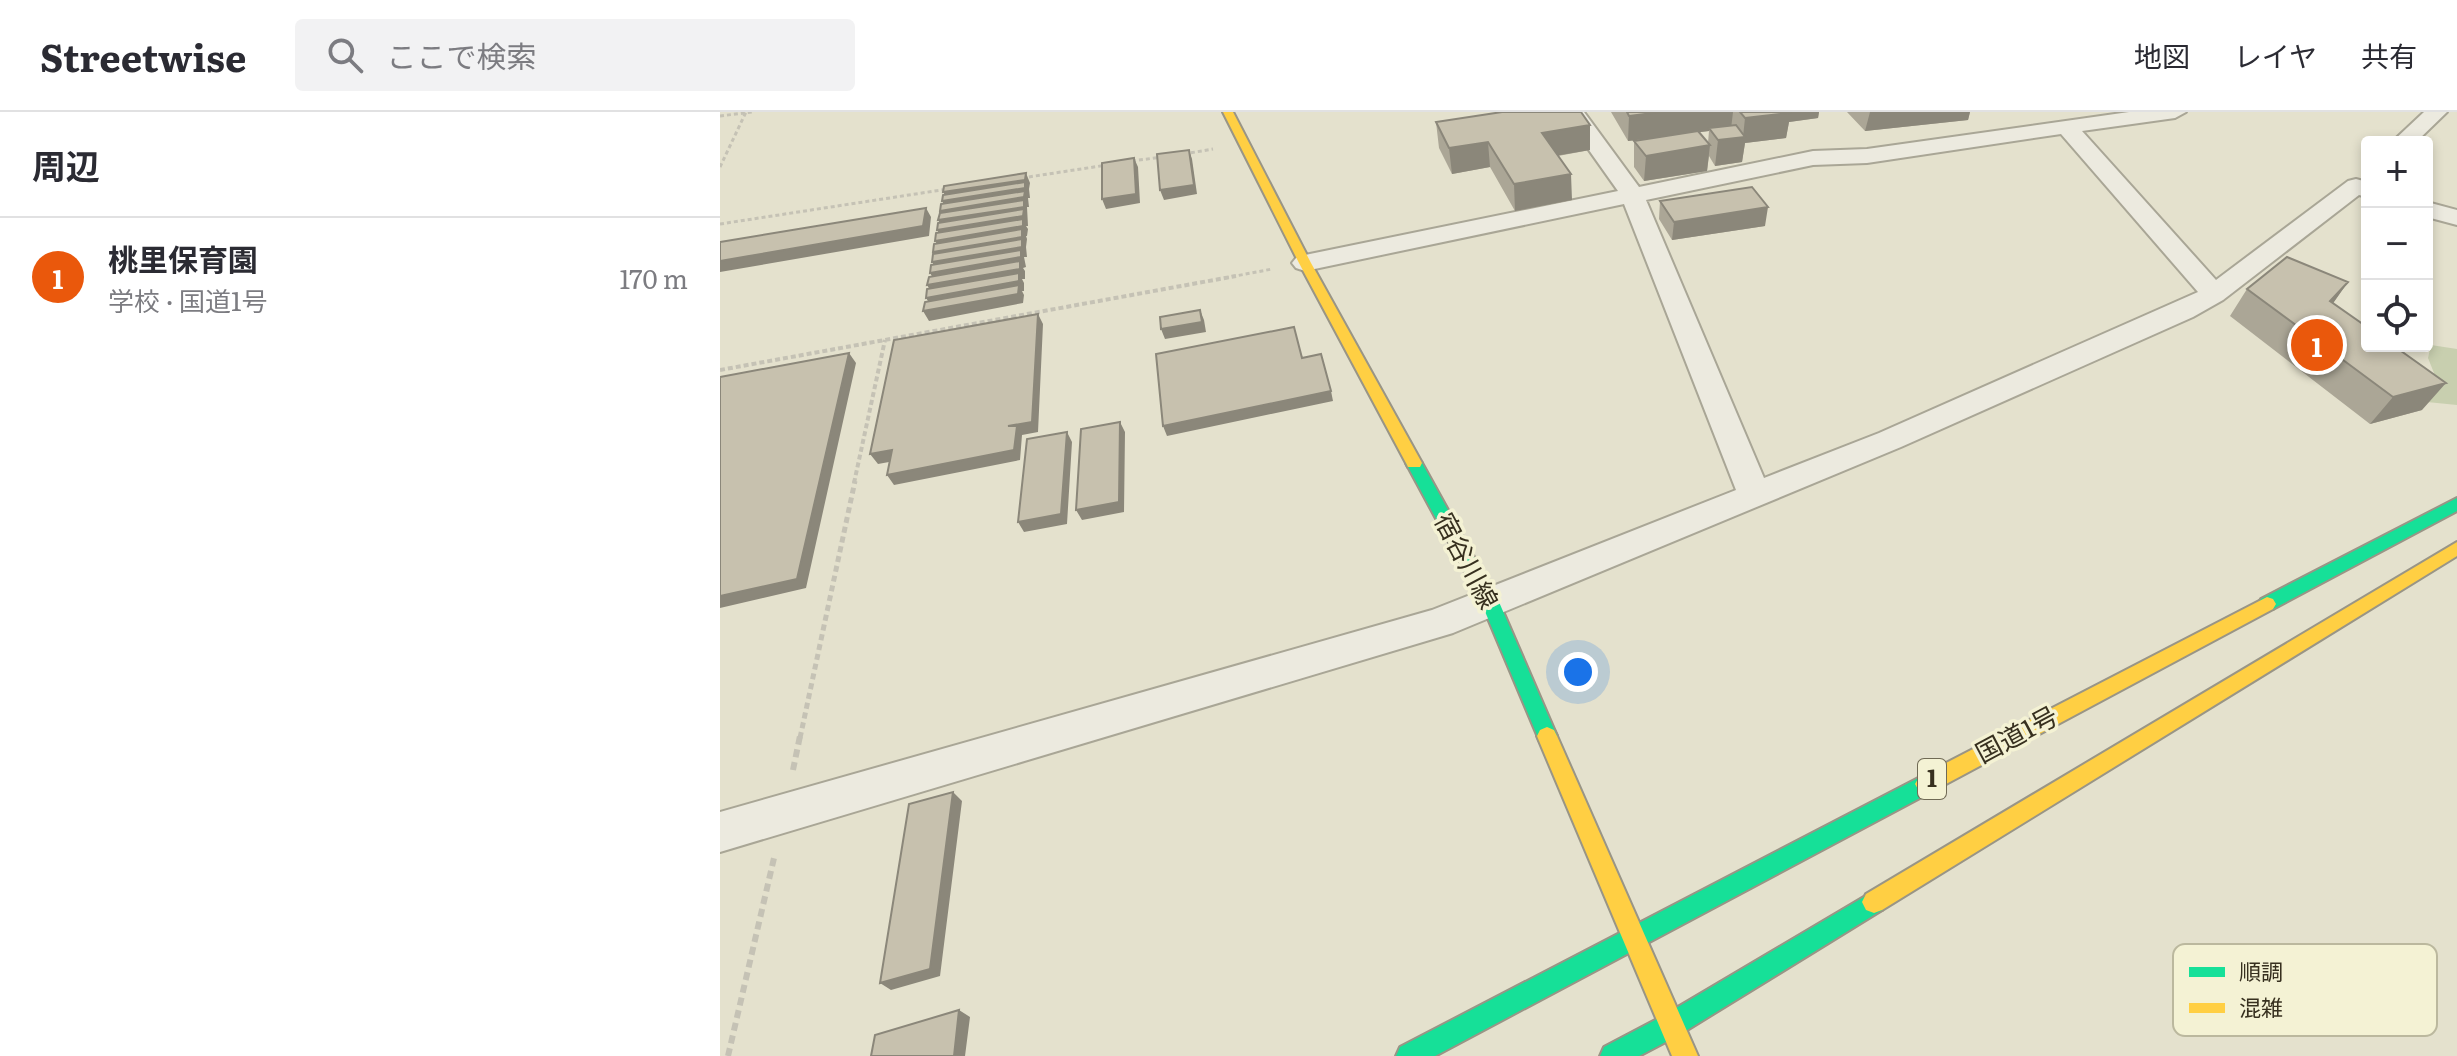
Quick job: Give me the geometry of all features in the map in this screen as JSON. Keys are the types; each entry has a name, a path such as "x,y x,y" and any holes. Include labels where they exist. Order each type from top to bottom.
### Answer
{"main road":[{"name":"宿谷川線","path":"1228,112 1305,263 1490,602 1685,1056"},
{"name":"国道1号","path":"1409,1056 2457,504"},
{"path":"1613,1056 1670,1026 2457,548"}],"street":[{"path":"1573,112 1631,193 1754,494"},
{"path":"1305,263 1631,193 1813,158 1867,156 2175,112"},
{"path":"2410,136 2436,112"},
{"path":"2066,127 2214,294"},
{"path":"720,832 1440,623 1890,440 2183,311 2214,294 2361,185"},
{"path":"2433,211 2457,218"}],"path":[{"path":"720,167 745,112"},
{"path":"720,116 752,112"},
{"path":"1183,154 1245,144"},
{"path":"1013,179 1168,156"},
{"path":"720,224 952,189"},
{"path":"720,370 1305,263"},
{"path":"728,1056 784,812 885,340"}],"green space":[{"path":"2433,345 2457,349 2457,405 2427,402 2410,380 2434,373 2428,358 2429,352 2433,352"}],"building":[{"path":"1502,112 1581,112 1590,125 1542,133 1571,174 1514,184 1488,142 1449,148 1436,122"},
{"path":"1627,112 1661,112 1629,116"},
{"path":"1740,112 1789,112 1790,113 1745,118"},
{"path":"1736,125 1745,137 1718,140 1709,128"},
{"path":"1698,131 1710,145 1646,156 1634,141"},
{"path":"1189,150 1194,185 1160,190 1157,154"},
{"path":"1134,158 1136,194 1102,199 1102,163"},
{"path":"1026,173 1025,180 943,192 944,186"},
{"path":"1025,182 1025,188 942,201 943,195"},
{"path":"1752,187 1768,207 1674,222 1660,201"},
{"path":"1025,191 1024,197 940,211 941,204"},
{"path":"1024,200 1024,207 938,220 940,213"},
{"path":"926,208 923,226 720,261 720,242"},
{"path":"1024,209 1023,216 937,230 938,223"},
{"path":"1023,219 1023,226 935,241 936,233"},
{"path":"1022,229 1022,237 933,252 934,244"},
{"path":"1022,239 1022,247 932,262 933,254"},
{"path":"1021,250 1021,257 930,273 931,265"},
{"path":"2287,257 2348,282 2330,301 2361,323 2361,352 2402,352 2446,383 2393,397 2247,289"},
{"path":"1020,261 1020,269 927,285 929,277"},
{"path":"1019,273 1019,281 926,298 927,289"},
{"path":"1019,285 1018,294 923,311 925,302"},
{"path":"1200,310 1202,322 1161,329 1160,317"},
{"path":"1038,314 1032,422 1008,426 1017,426 1014,450 887,475 892,450 870,454 894,340"},
{"path":"1294,327 1302,358 1321,354 1331,391 1163,426 1156,354"},
{"path":"849,353 797,579 720,596 720,377"},
{"path":"1120,422 1119,502 1076,510 1081,429"},
{"path":"1067,432 1061,514 1018,522 1027,439"},
{"path":"953,792 930,969 880,983 909,804"},
{"path":"959,1010 954,1056 871,1056 875,1035"}],"traffic: fast":[{"path":"1414,463 1490,602 1547,736"},
{"path":"2267,604 2457,504"},
{"path":"1409,1056 1926,784"},
{"path":"1613,1056 1670,1026 1874,902"}],"traffic: slow":[{"path":"1228,112 1305,263 1414,463"},
{"path":"1874,902 2457,548"},
{"path":"1926,784 2267,604"},
{"path":"1547,736 1685,1056"}],"place":[{"name":"桃里保育園","path":"2317,345"}]}
